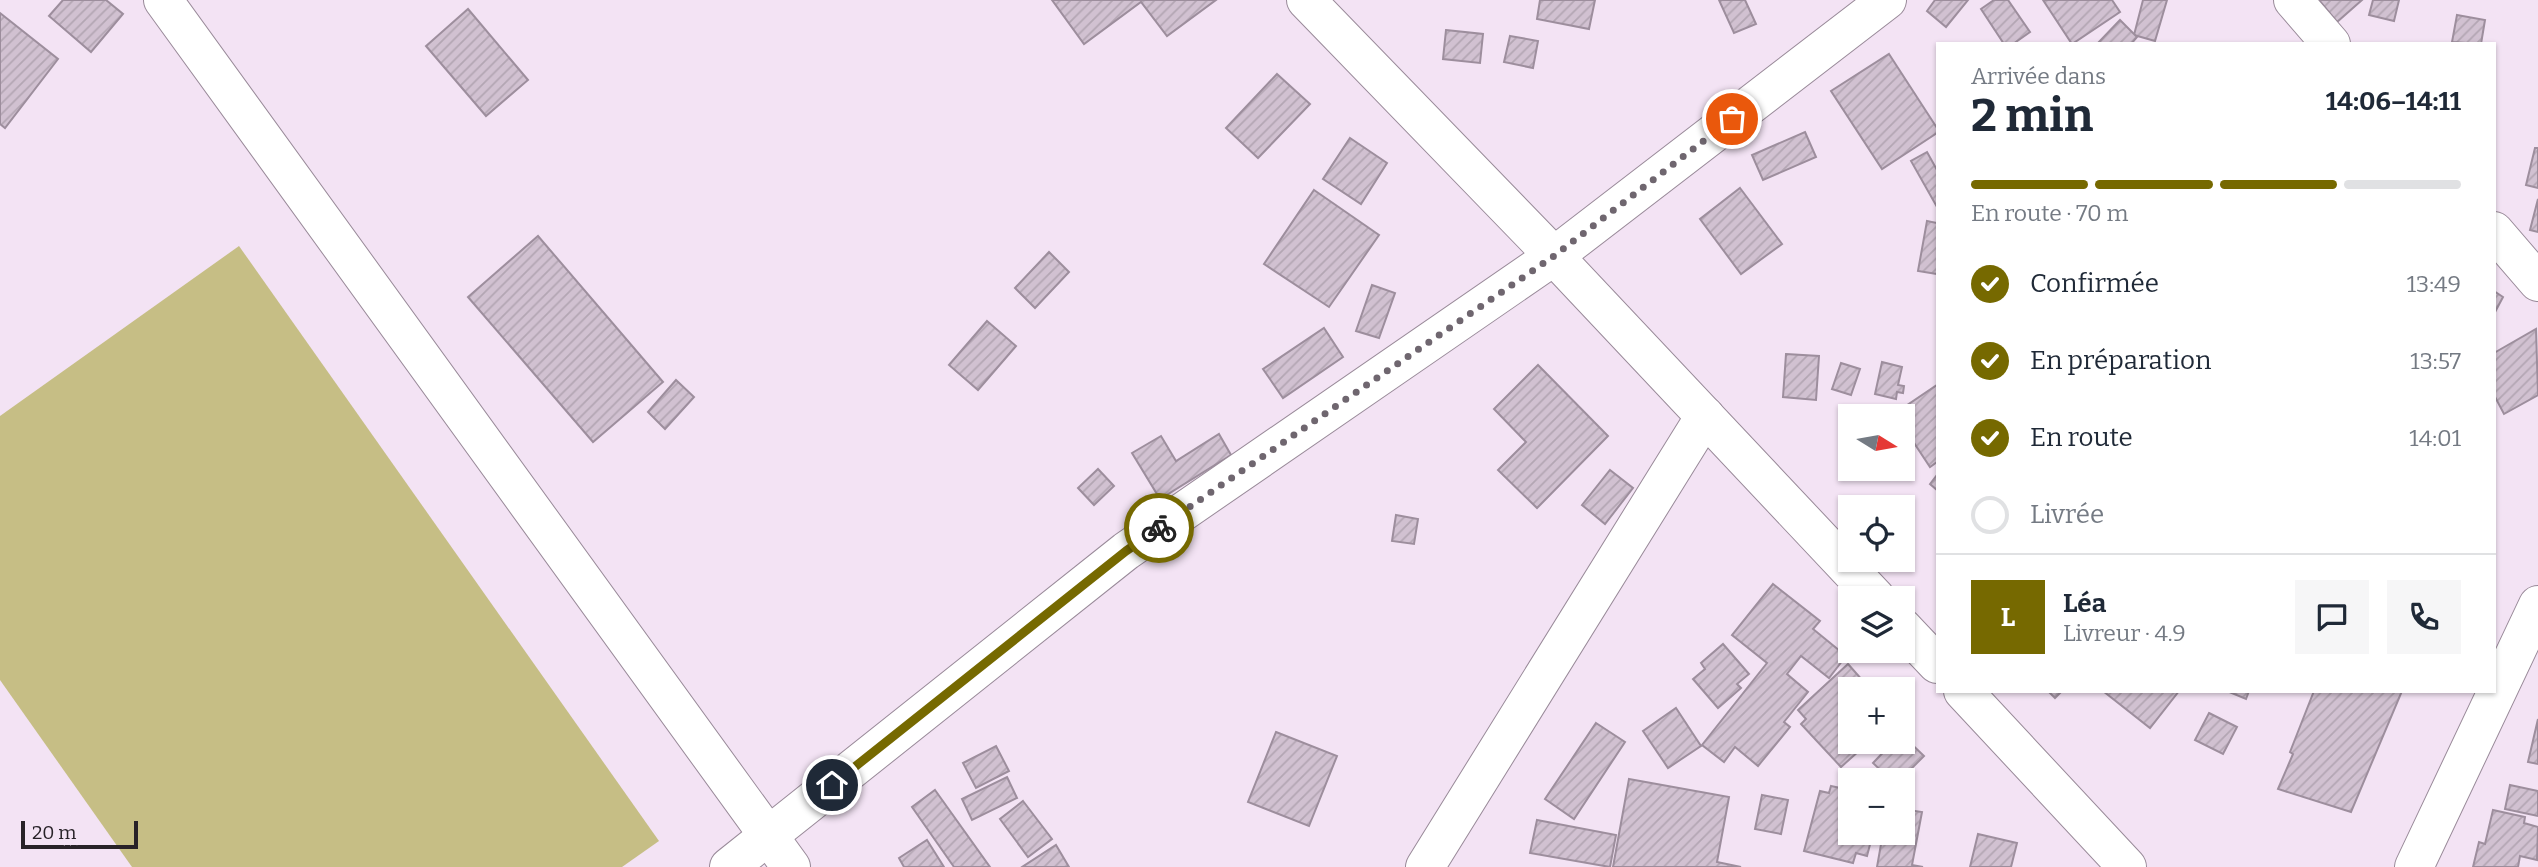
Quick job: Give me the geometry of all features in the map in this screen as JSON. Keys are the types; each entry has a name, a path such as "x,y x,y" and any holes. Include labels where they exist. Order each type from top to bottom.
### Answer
{"street":[{"path":"163,0 790,867"},
{"path":"1306,0 1554,256 1865,586"},
{"path":"729,867 1126,551 1554,256 1887,0"},
{"path":"2293,0 2329,42"},
{"path":"2496,233 2538,282"},
{"path":"1425,867 1705,416"},
{"path":"2414,867 2538,605"},
{"path":"1915,641 1936,663"},
{"path":"1965,693 2127,867"}],"shaded area":[{"path":"239,246 659,841 622,867 132,867 0,680 0,416"}],"building":[{"path":"63,0 106,0 123,14 91,52 49,16"},
{"path":"1052,0 1216,0 1167,36 1141,2 1084,44"},
{"path":"1540,0 1595,0 1589,29 1537,19"},
{"path":"1719,0 1745,0 1756,24 1734,33"},
{"path":"1935,0 1968,0 1946,27 1927,11"},
{"path":"1994,0 2008,0 2030,32 2016,42 2003,42 1981,9"},
{"path":"2043,0 2112,0 2120,12 2075,42 2071,42"},
{"path":"2143,0 2167,0 2155,41 2134,35"},
{"path":"2319,0 2362,0 2337,22"},
{"path":"2373,0 2399,0 2394,21 2369,15"},
{"path":"468,9 528,80 486,116 426,46"},
{"path":"0,13 58,59 5,128 0,124"},
{"path":"2457,15 2485,20 2481,42 2452,42"},
{"path":"2120,20 2137,37 2133,42 2099,42"},
{"path":"1446,30 1483,34 1480,63 1443,59"},
{"path":"1510,36 1538,41 1533,68 1504,62"},
{"path":"1889,54 1936,126 1936,134 1882,169 1831,91"},
{"path":"1277,74 1310,104 1258,158 1226,128"},
{"path":"1805,132 1816,157 1763,180 1752,155"},
{"path":"1350,138 1387,163 1361,204 1323,179"},
{"path":"2535,148 2538,148 2538,188 2526,185"},
{"path":"1927,152 1936,168 1936,205 1911,161"},
{"path":"1740,188 1782,244 1741,274 1700,219"},
{"path":"1314,190 1379,235 1329,307 1264,264"},
{"path":"2538,199 2538,232 2530,230"},
{"path":"1927,221 1936,223 1936,274 1918,271"},
{"path":"538,236 663,382 593,442 468,297"},
{"path":"1049,252 1069,272 1035,308 1015,288"},
{"path":"1372,285 1395,293 1379,338 1356,331"},
{"path":"2496,292 2503,297 2496,310"},
{"path":"987,321 1016,346 978,390 949,365"},
{"path":"1324,328 1343,357 1283,398 1263,369"},
{"path":"2536,329 2538,395 2504,414 2496,399 2496,352"},
{"path":"1786,354 1819,356 1816,400 1783,397"},
{"path":"1882,362 1902,367 1898,385 1904,386 1903,393 1897,392 1896,399 1875,394"},
{"path":"1841,363 1860,369 1851,395 1832,389"},
{"path":"1538,365 1608,436 1537,508 1498,470 1526,442 1494,409"},
{"path":"676,380 694,397 665,429 648,412"},
{"path":"1936,386 1936,463 1930,467 1915,444 1915,404 1909,404"},
{"path":"1219,434 1231,455 1160,499 1132,453 1161,436 1176,461"},
{"path":"1098,469 1114,486 1094,505 1078,488"},
{"path":"1610,470 1633,488 1605,524 1582,505"},
{"path":"1936,476 1936,489 1930,484"},
{"path":"1396,515 1418,519 1414,544 1392,541"},
{"path":"1773,584 1820,621 1813,629 1838,649 1838,663 1841,663 1829,678 1801,656 1787,674 1808,692 1784,722 1790,727 1758,766 1735,747 1724,762 1702,745 1767,663 1732,635"},
{"path":"1723,644 1749,674 1737,684 1741,688 1718,708 1693,679 1705,669 1701,663"},
{"path":"1848,664 1860,677 1838,677 1838,754 1856,754 1841,767 1801,724 1806,719 1798,710"},
{"path":"2106,693 2177,693 2150,728"},
{"path":"2232,693 2248,693 2246,699"},
{"path":"2313,693 2401,693 2351,812 2278,789 2293,754 2290,752"},
{"path":"1676,708 1701,746 1668,768 1643,731"},
{"path":"2209,713 2237,727 2223,754 2195,740"},
{"path":"2538,719 2538,764 2528,762"},
{"path":"1596,723 1625,742 1574,819 1545,799"},
{"path":"1276,732 1337,756 1309,826 1248,802"},
{"path":"996,746 1009,771 976,788 963,763"},
{"path":"1915,747 1924,756 1912,768 1878,768 1873,763 1882,754 1915,754"},
{"path":"1007,777 1017,798 972,820 962,799"},
{"path":"1629,779 1729,797 1717,862 1741,867 1613,867"},
{"path":"2510,785 2538,791 2538,816 2505,809"},
{"path":"1831,786 1838,787 1838,845 1870,845 1867,856 1856,853 1853,863 1804,851 1820,791 1829,793"},
{"path":"935,790 990,867 954,867 912,807"},
{"path":"1762,795 1788,800 1781,834 1755,829"},
{"path":"1023,801 1052,839 1028,857 1000,819"},
{"path":"2493,810 2525,817 2524,823 2538,827 2537,860 2520,856 2518,867 2473,867 2479,842 2485,844"},
{"path":"1915,811 1922,812 1912,865 1923,867 1877,867 1881,845 1915,845"},
{"path":"1537,820 1616,835 1610,867 1530,853"},
{"path":"1978,834 2017,843 2011,867 1970,867"},
{"path":"927,840 944,867 904,867 899,858"},
{"path":"1056,845 1069,867 1022,867"}],"way so far":[{"path":"1159,528 1554,256 1732,119"}],"route":[{"path":"832,785 1126,551 1159,528"}]}
